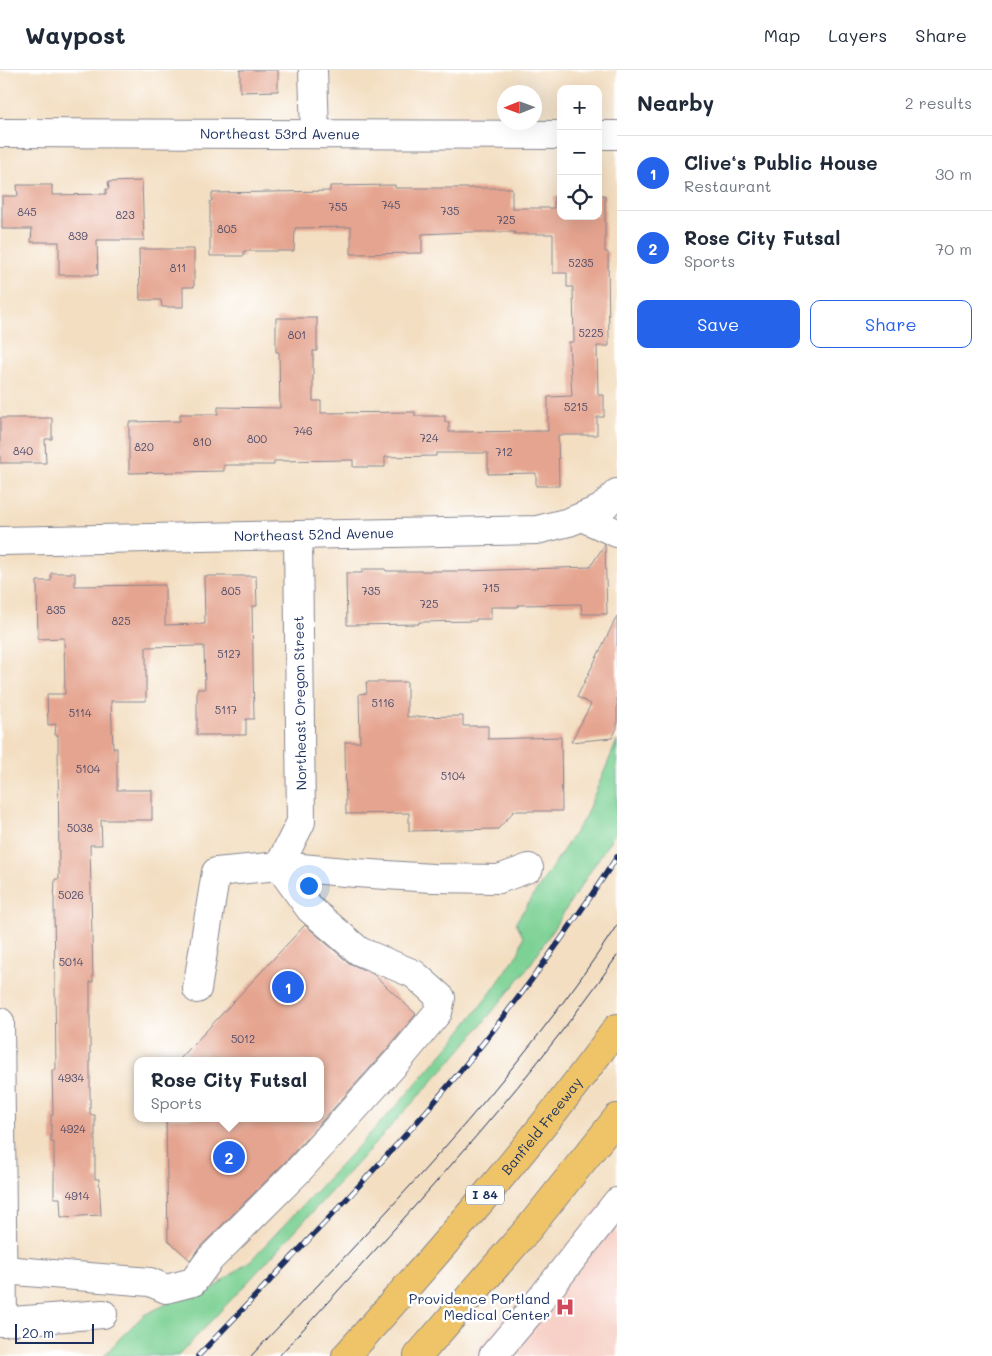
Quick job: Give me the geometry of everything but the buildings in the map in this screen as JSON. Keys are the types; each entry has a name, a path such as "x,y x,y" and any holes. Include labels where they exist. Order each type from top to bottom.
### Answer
{"highway":[{"name":"Banfield Freeway","path":"346,1356 500,1178 617,1028"},
{"path":"418,1356 529,1228 617,1118"}],"street":[{"path":"313,70 314,134"},
{"name":"Northeast 53rd Avenue","path":"0,133 557,135"},
{"path":"602,135 617,135"},
{"name":"Northeast 52nd Avenue","path":"0,541 537,530 582,517 601,509 617,493"},
{"path":"582,517 617,533"},
{"name":"Northeast Oregon Street","path":"279,866 301,822 298,536"},
{"path":"3,1270 150,1282 166,1289 193,1282 210,1259 304,1164 400,1058 438,1012 442,998 414,974 359,951 310,909 279,866"},
{"path":"197,989 216,872 279,866 432,878 499,879 529,868"},
{"path":"0,1022 2,1322 103,1314"},
{"path":"492,1356 536,1305 617,1202"}],"shaded area":[{"name":"Providence Portland Medical Center","path":"617,1184 617,1356 470,1356 556,1258"}],"green space":[{"path":"617,741 617,830 528,968 459,1052 178,1356 104,1356 144,1315 173,1301 212,1289 251,1260 401,1101 453,1041 492,991 519,952 523,937 516,922 585,817"}],"tram line":[{"path":"251,1356 396,1201 490,1095 577,983 617,925"},
{"path":"279,1356 497,1112 579,1009 617,956"}],"railway":[{"path":"198,1356 430,1108 487,1039 541,967 617,857"}],"place":[{"name":"Clive‘s Public House","path":"288,987"},
{"name":"Rose City Futsal","path":"229,1157"},
{"name":"Providence Portland Medical Center","path":"565,1307"}]}
